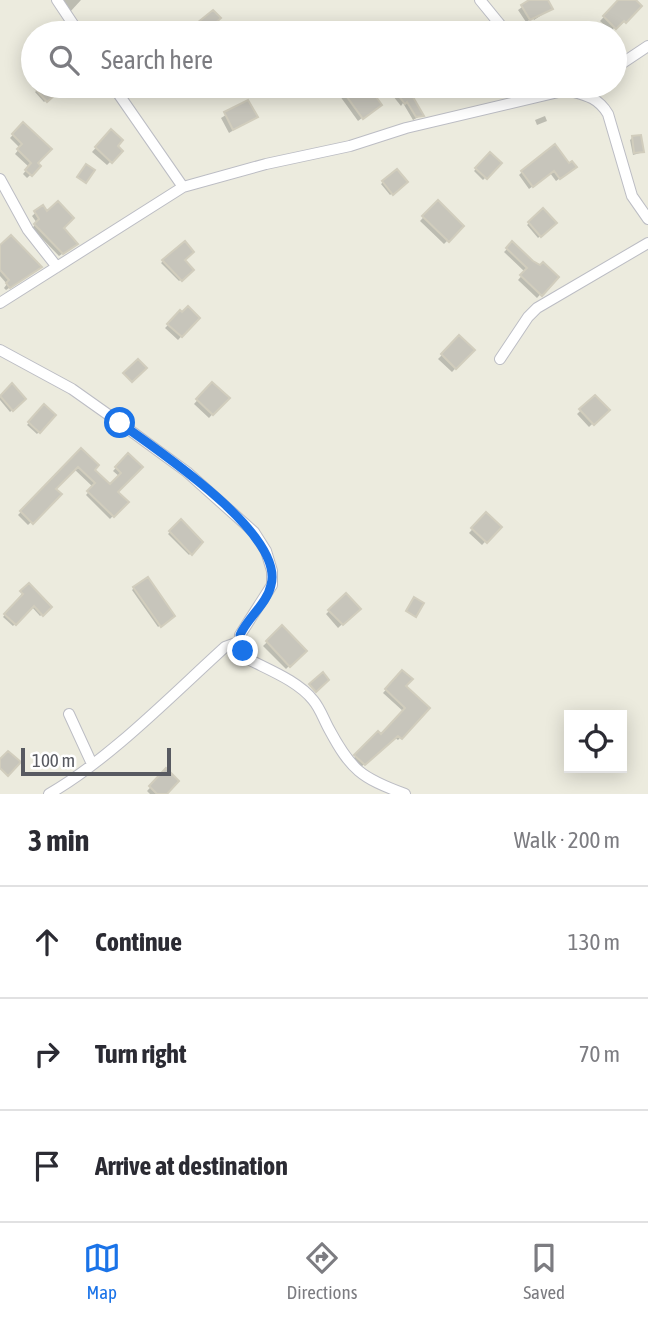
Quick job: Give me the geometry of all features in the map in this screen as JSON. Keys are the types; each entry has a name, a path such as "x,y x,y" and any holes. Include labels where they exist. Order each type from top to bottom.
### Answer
{"street":[{"path":"57,0 71,21"},
{"path":"480,0 498,21"},
{"path":"627,60 648,46"},
{"path":"121,98 183,187"},
{"path":"0,303 183,187 266,164 350,146 515,98"},
{"path":"594,98 608,114 632,196 648,219"},
{"path":"0,179 28,230 57,267"},
{"path":"500,359 528,317 537,309 648,243"},
{"path":"0,350 72,389 120,423 187,472 254,532 266,551 272,571 271,585 265,598 243,627 239,642 248,659 299,687 313,700 351,765 363,776 405,794"},
{"path":"49,794 92,764 225,647 239,642"},
{"path":"69,714 92,764"}],"building":[{"path":"529,0 548,0 553,9 530,20 521,5"},
{"path":"618,0 636,0 642,6 627,22 608,21 603,16"},
{"path":"213,10 221,18 218,21 199,21"},
{"path":"348,98 377,98 382,105 363,119"},
{"path":"400,98 414,98 424,116 416,117 407,102 405,104"},
{"path":"248,100 258,117 233,130 224,112"},
{"path":"23,122 52,149 38,163 41,166 32,176 25,170 31,163 17,149 22,144 12,134"},
{"path":"111,129 123,140 118,146 123,151 112,163 95,147"},
{"path":"641,135 644,152 634,153 632,136"},
{"path":"555,144 569,163 572,161 577,167 560,179 554,171 533,187 521,171"},
{"path":"490,152 502,163 487,179 475,168"},
{"path":"86,164 95,170 86,183 77,177"},
{"path":"397,169 408,182 393,195 382,181"},
{"path":"438,200 464,226 449,242 422,216"},
{"path":"58,201 74,218 64,228 78,244 63,254 34,224 39,219 34,211 43,205 47,211"},
{"path":"543,208 557,223 541,237 528,222"},
{"path":"11,235 42,267 10,288 6,283 9,280 0,270 0,245"},
{"path":"185,241 194,252 185,260 194,270 182,281 162,260"},
{"path":"512,241 533,261 540,265 543,262 559,277 542,296 520,275 527,268 506,248"},
{"path":"188,306 200,318 182,337 167,324 180,310 182,312"},
{"path":"459,335 475,350 456,369 441,354"},
{"path":"138,359 147,368 132,382 123,373"},
{"path":"212,382 230,398 213,415 196,399"},
{"path":"12,383 26,399 13,411 0,396"},
{"path":"595,395 610,410 594,425 579,409"},
{"path":"44,404 56,415 40,433 28,422"},
{"path":"81,448 99,465 95,470 110,484 121,473 115,467 128,453 143,467 118,492 129,502 114,517 87,491 95,483 78,467 56,489 62,494 33,524 20,511"},
{"path":"486,512 502,527 487,543 471,528"},
{"path":"181,519 203,542 192,555 169,531"},
{"path":"148,577 175,616 161,627 133,587"},
{"path":"29,583 52,607 43,616 34,606 16,625 4,614 23,594 20,591"},
{"path":"346,593 361,609 343,625 328,610"},
{"path":"414,597 424,603 416,617 406,611"},
{"path":"282,625 307,651 290,667 266,641"},
{"path":"402,670 413,679 406,686 430,708 402,739 398,736 365,765 354,755 378,731 381,734 405,708 385,689"},
{"path":"323,672 329,680 316,692 309,684"},
{"path":"8,751 21,762 8,776 0,768 0,759"},
{"path":"166,768 179,781 167,794 157,794 149,786"}],"route":[{"path":"120,423 219,499 254,532 266,551 272,571 271,585 265,598 243,627 239,642 243,651"}]}
